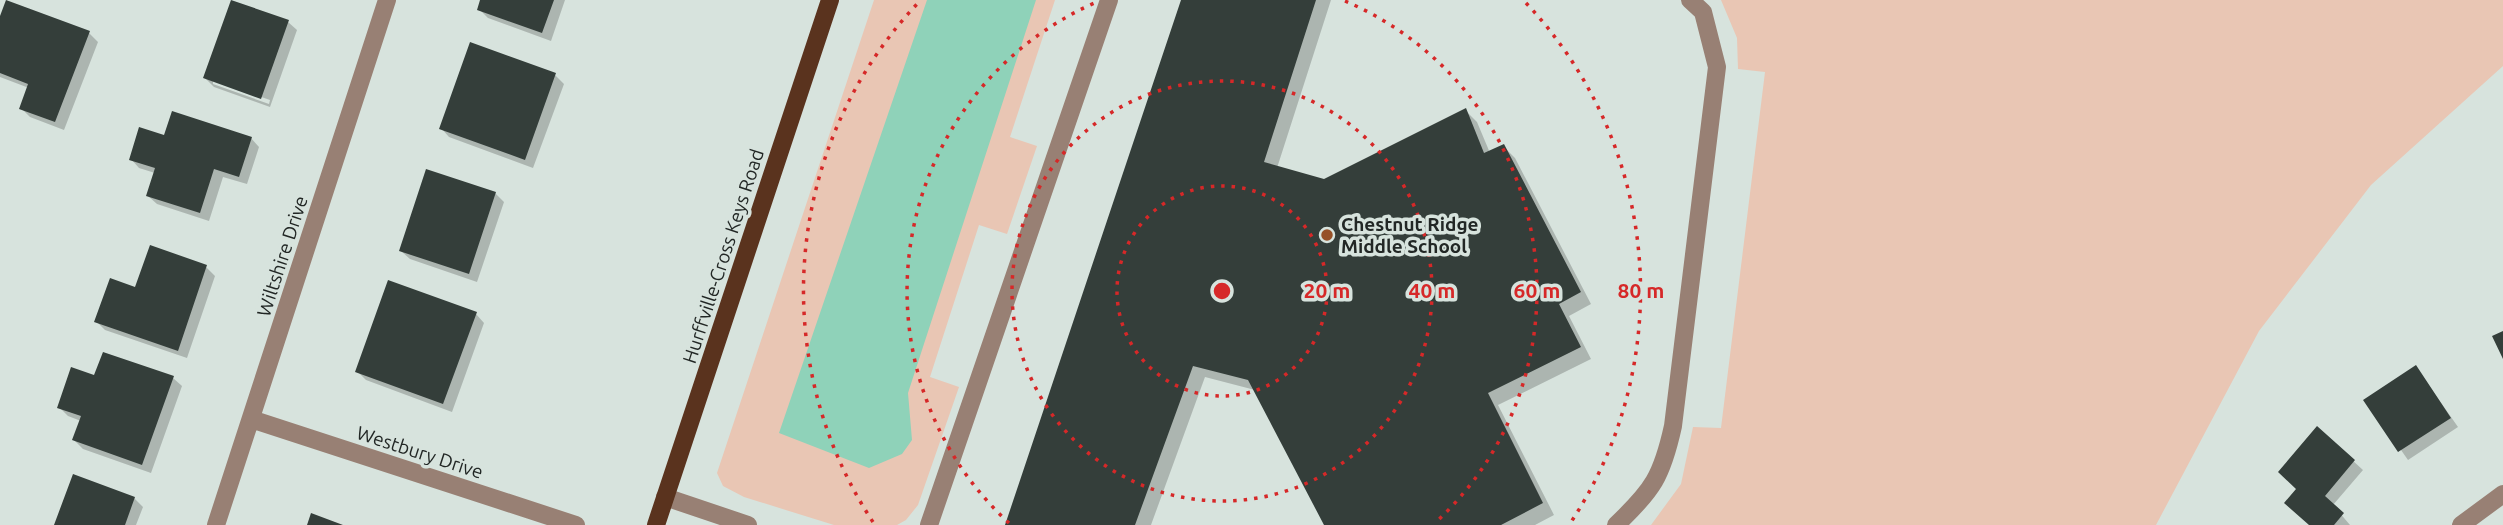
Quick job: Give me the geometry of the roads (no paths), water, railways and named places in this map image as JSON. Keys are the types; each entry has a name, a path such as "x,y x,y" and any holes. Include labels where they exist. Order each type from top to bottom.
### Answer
{"main road":[{"name":"Hurffville-Cross Keys Road","path":"656,525 830,0"}],"street":[{"name":"Wiltshire Drive","path":"216,525 387,0"},
{"path":"929,525 1109,0"},
{"path":"1616,525 1644,499 1665,465 1673,426 1717,67 1703,12 1690,0"},
{"name":"Westbury Drive","path":"251,419 576,525"},
{"path":"2461,525 2503,494"},
{"path":"666,497 748,525"}],"place":[{"name":"Chestnut Ridge Middle School","path":"1327,235"}]}
